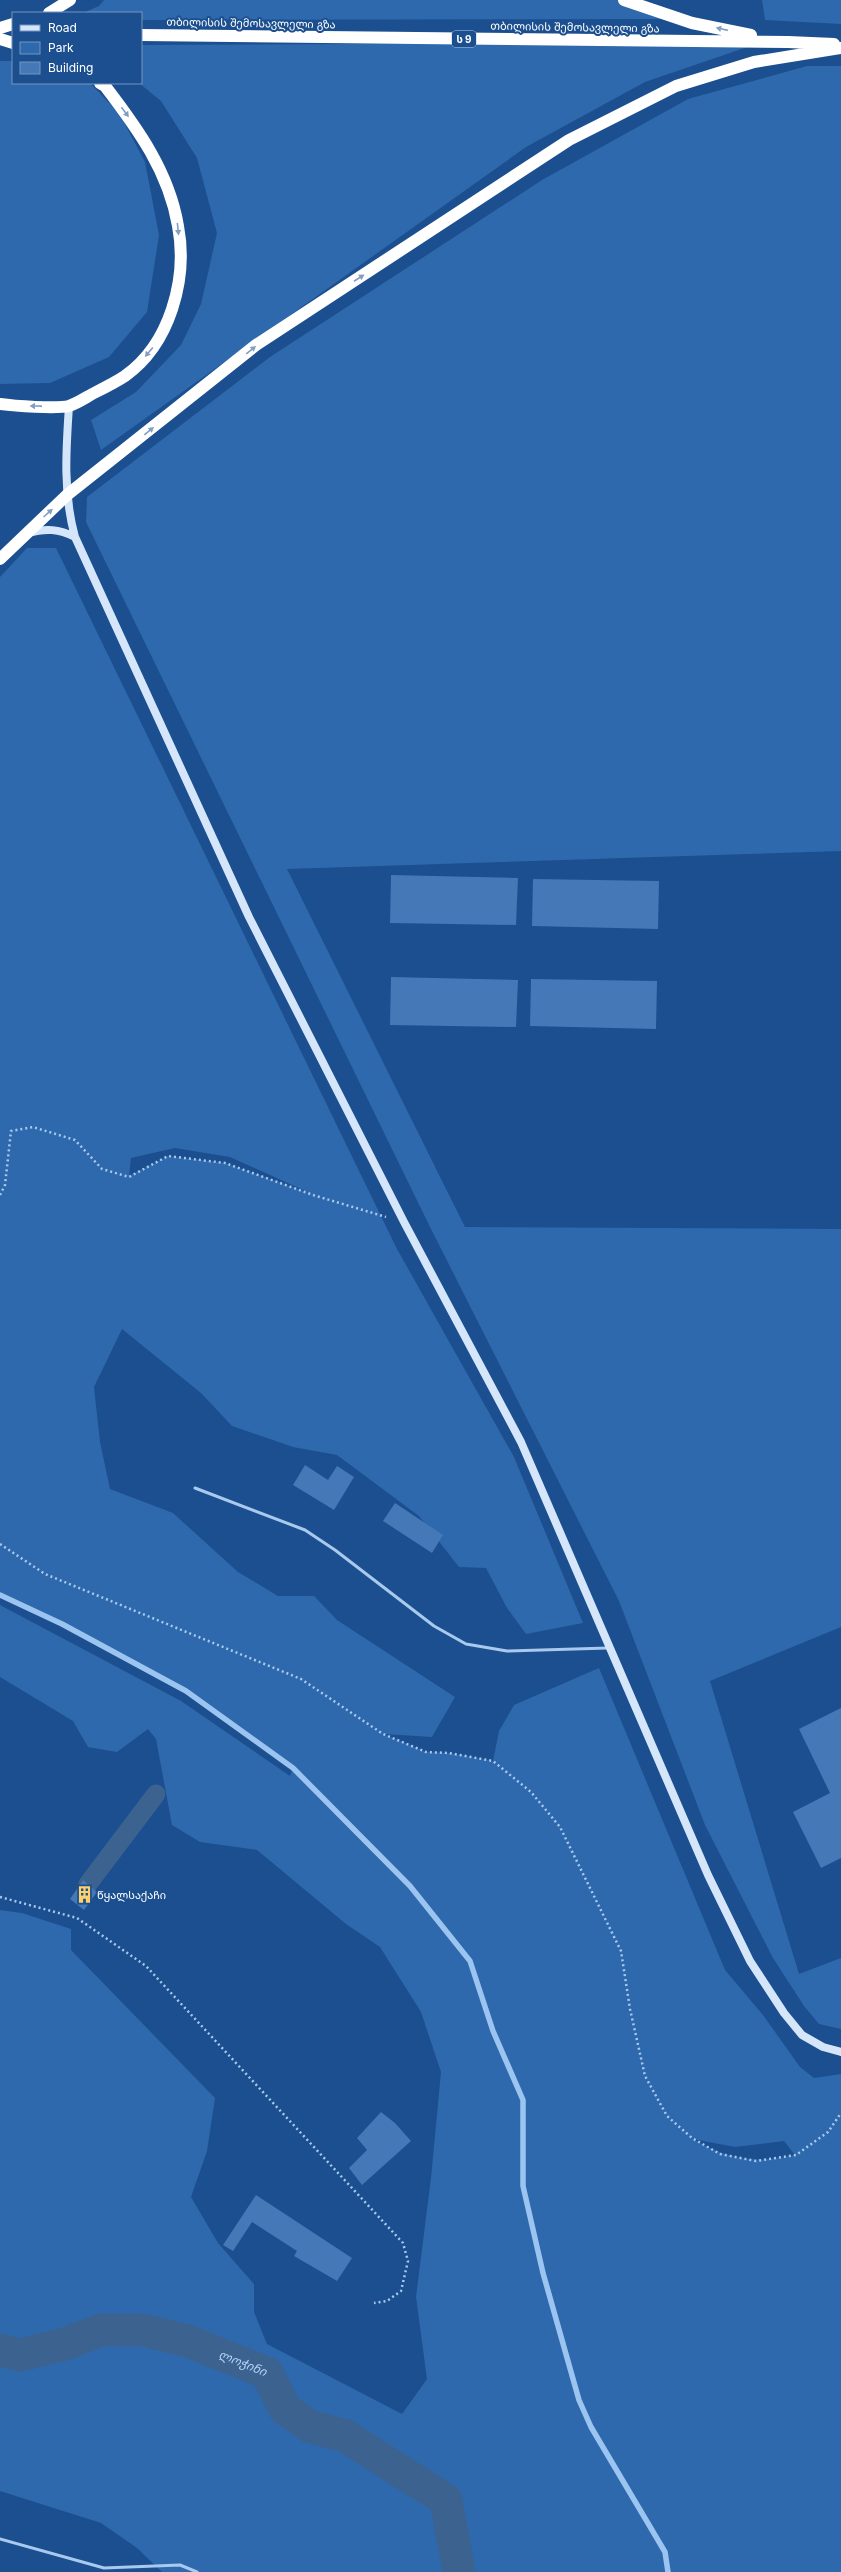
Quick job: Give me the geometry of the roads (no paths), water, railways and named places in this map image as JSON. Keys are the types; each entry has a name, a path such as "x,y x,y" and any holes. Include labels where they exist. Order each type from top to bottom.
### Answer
{"highway":[{"path":"51,12 70,0"},
{"path":"624,0 692,23 788,42"},
{"path":"0,28 12,24"},
{"path":"0,34 12,34"},
{"name":"თბილისის შემოსავლელი გზა","path":"142,35 788,42 841,44"},
{"path":"0,39 12,43"},
{"path":"0,559 24,534 68,495 256,345 569,140 676,86 754,62 841,48"},
{"path":"0,404 69,406 126,375 149,353 161,335 173,307 180,273 179,227 164,176 139,130 105,86 102,84"}],"street":[{"path":"69,406 65,454 69,516 75,537 249,917 404,1222 521,1442 608,1648 708,1875 750,1961 784,2013 802,2035 822,2048 841,2052"},
{"path":"24,534 48,529 64,532 75,537"}],"lane":[{"path":"195,1488 305,1530 335,1550 434,1626 466,1644 507,1651 608,1648"},
{"path":"0,2539 104,2568 180,2565 197,2572"}],"waterway":[{"path":"0,1595 62,1624 186,1691 293,1768 410,1886 470,1961 493,2031 523,2100 523,2186 543,2273 579,2400 591,2427 665,2552 668,2572"},
{"path":"88,1884 156,1794"},
{"name":"ლოჭინი","path":"0,2350 21,2355 65,2344 101,2330 144,2330 190,2342 267,2373 285,2409 309,2426 345,2436 446,2500 459,2572"}],"place":[{"name":"წყალსაქაჩი","path":"84,1895"}]}
